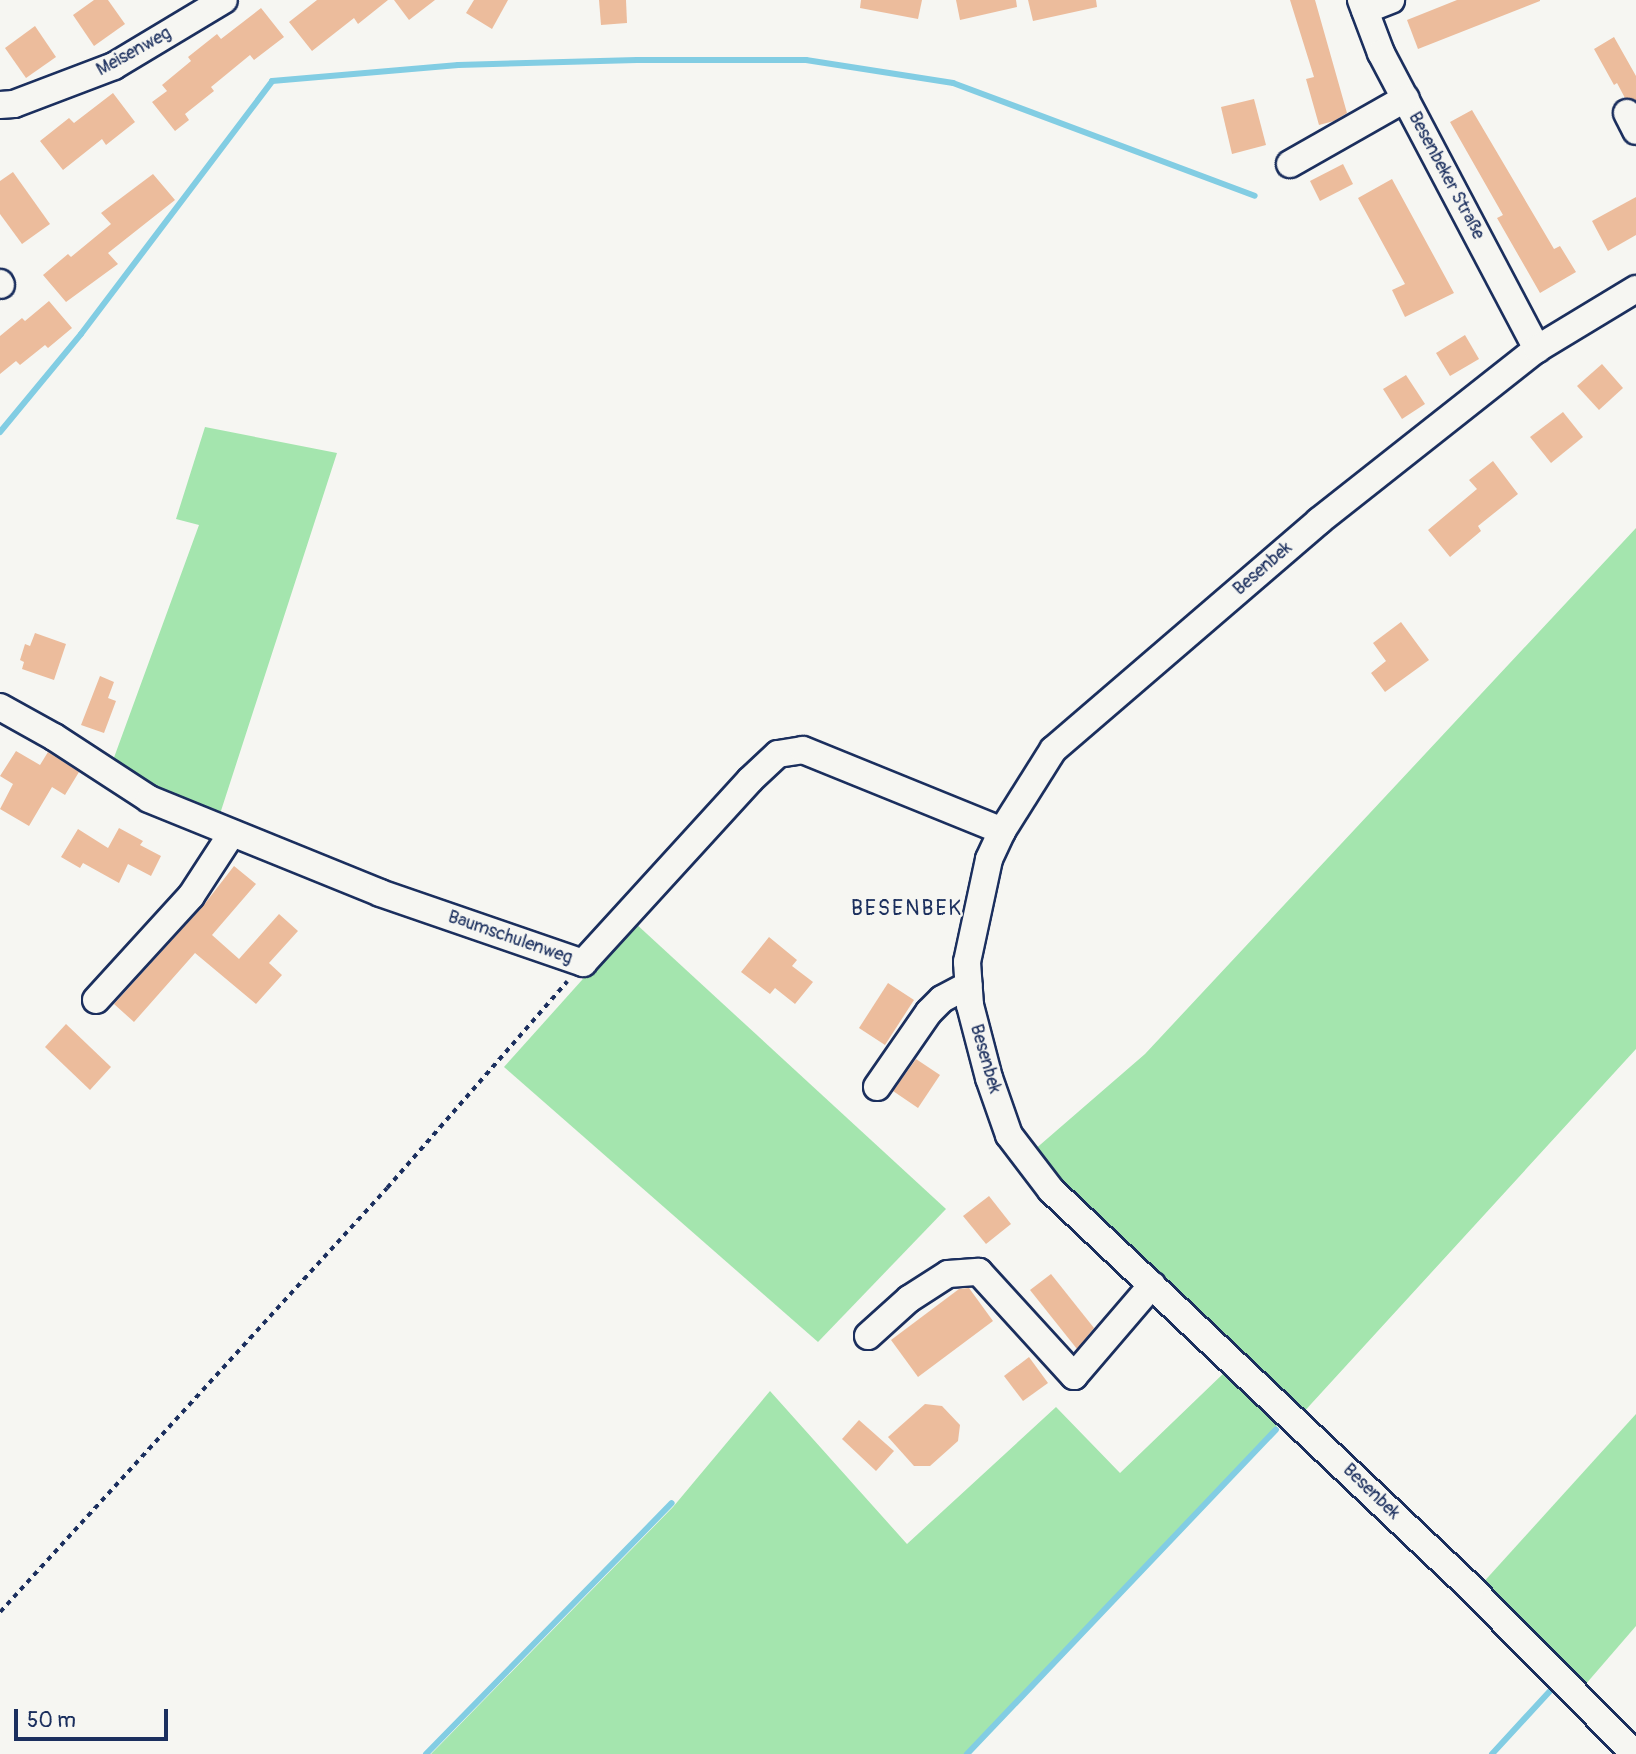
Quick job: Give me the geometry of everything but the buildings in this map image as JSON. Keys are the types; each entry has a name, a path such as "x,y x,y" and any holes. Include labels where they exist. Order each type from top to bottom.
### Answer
{"street":[{"name":"Meisenweg","path":"0,105 14,104 114,66 224,0"},
{"path":"1363,5 1391,0"},
{"name":"Besenbeker Straße","path":"1363,5 1381,53 1537,349"},
{"path":"1290,164 1406,98"},
{"name":"Besenbek","path":"1635,1754 1471,1588 1051,1190 1009,1135 989,1078 970,1005 967,962 973,923 989,859 1002,831 1053,750 1319,521 1537,349 1636,289"},
{"name":"Baumschulenweg","path":"0,707 54,737 149,799 380,892 583,963 750,780 778,754 803,750 1002,831"},
{"path":"96,1000 191,896 232,833"},
{"path":"877,1087 929,1012 942,999 968,985"},
{"path":"868,1336 909,1299 948,1274 979,1272 1074,1376 1152,1285"}],"path":[{"path":"0,1612 387,1188 583,963"}],"green space":[{"path":"205,427 337,453 219,817 158,792 112,763 199,525 176,519"},
{"path":"1636,528 1636,1049 1301,1415 1033,1151 1145,1054"},
{"path":"634,922 946,1209 818,1342 504,1067"},
{"path":"1227,1370 1279,1424 964,1754 431,1754 673,1507 770,1391 907,1544 1056,1407 1120,1473"},
{"path":"1636,1414 1636,1626 1585,1685 1480,1586"}],"waterway":[{"path":"0,432 81,334 272,81 458,65 637,60 806,60 953,83 1255,196"},
{"path":"967,1754 1276,1430"},
{"path":"426,1754 672,1503"},
{"path":"1492,1754 1550,1691"}],"district":[{"name":"BESENBEK","path":"907,909"}]}
